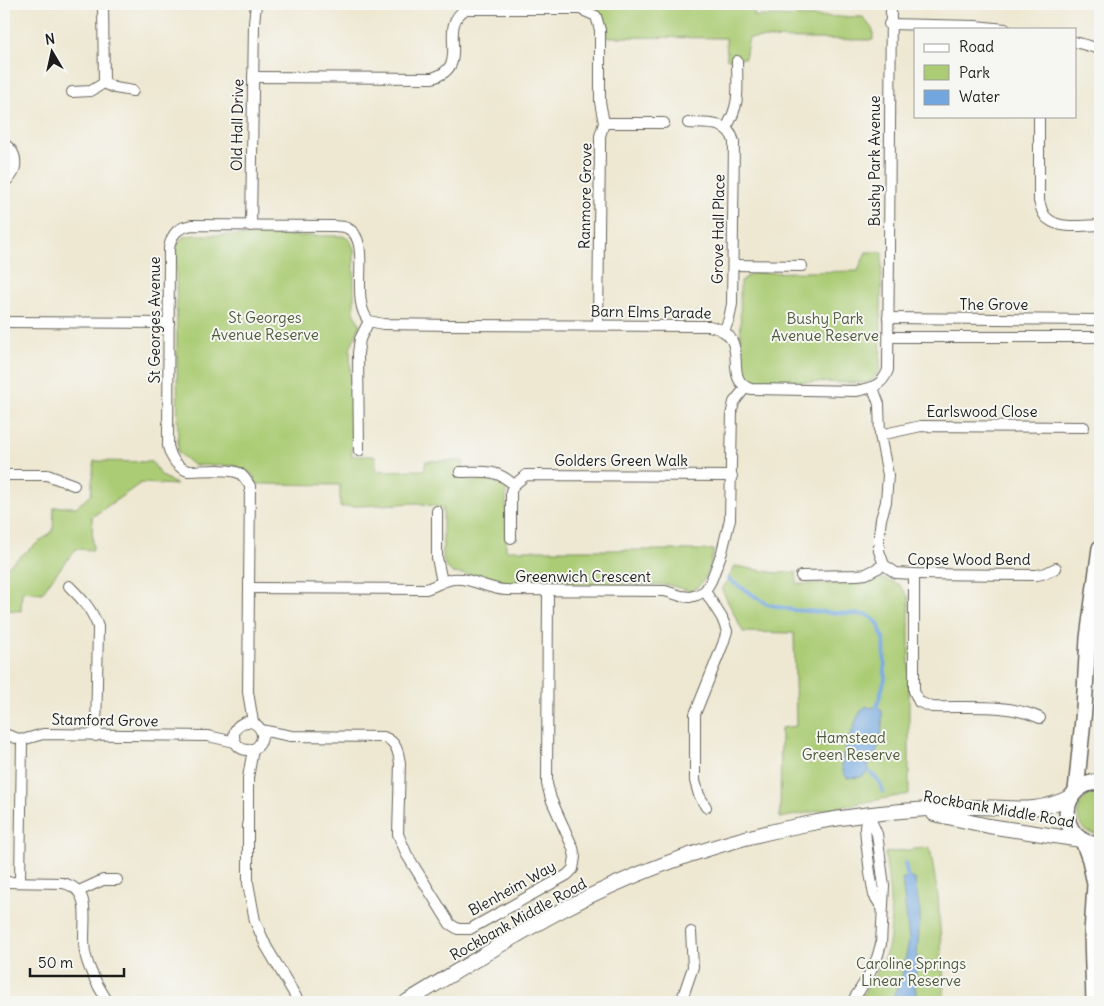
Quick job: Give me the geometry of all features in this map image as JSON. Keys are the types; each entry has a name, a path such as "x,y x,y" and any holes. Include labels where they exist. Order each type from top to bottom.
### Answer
{"main road":[{"path":"1100,548 1088,638 1084,709 1074,793 1068,805 1066,815 1068,825 1073,833 1082,841 1100,846"},
{"path":"1074,793 1090,783 1100,782"},
{"path":"1082,841 1090,860 1095,884 1092,934 1094,1002"}],"street":[{"path":"103,4 104,83"},
{"name":"Old Hall Drive","path":"249,4 254,23"},
{"name":"Old Hall Drive","path":"251,226 254,23 256,4"},
{"name":"Bushy Park Avenue","path":"888,318 889,24 891,4"},
{"name":"Ranmore Grove","path":"253,77 432,78 441,75 452,65 453,26 455,18 466,9 580,9 596,16 600,30 600,102 604,123 600,136 598,326"},
{"path":"889,24 956,25 993,28"},
{"path":"1076,42 1100,49"},
{"path":"688,123 714,124 726,128 737,103 737,61"},
{"path":"104,83 115,88 134,91"},
{"path":"72,92 91,90 104,83"},
{"path":"1039,118 1039,201 1042,212 1048,220 1057,224 1067,226 1100,225"},
{"path":"604,123 664,123"},
{"name":"Grove Hall Place","path":"724,331 732,304 733,265 734,142 726,128"},
{"path":"4,144 11,150 16,164 14,172 4,182"},
{"name":"St Georges Avenue","path":"243,725 248,692 250,486 246,479 238,473 230,471 188,471 177,465 170,457 168,446 169,248 171,238 183,226 193,225 335,226 347,228 356,237 359,244 359,300 364,316 369,321"},
{"path":"733,265 802,266"},
{"path":"706,807 699,795 695,781 695,714 727,631 722,618 705,591 715,571 730,519 732,411 734,402 746,387 751,389 853,391 873,388 886,377 888,370 888,318"},
{"name":"The Grove","path":"888,318 1100,320"},
{"path":"360,451 358,353 360,339 369,321"},
{"name":"Barn Elms Parade","path":"369,321 395,324 708,326 724,331 732,338 737,375 741,384 746,387"},
{"path":"4,322 169,323"},
{"path":"888,337 1100,338"},
{"path":"801,576 857,576 866,574 884,565 879,551 879,535 886,502 888,475 880,435 879,404 873,388"},
{"name":"Earlswood Close","path":"880,435 921,426 1084,427"},
{"path":"460,472 491,471 499,474 514,485 511,497 511,538"},
{"name":"Golders Green Walk","path":"514,485 526,475 534,474 732,476"},
{"path":"4,475 47,475 74,485"},
{"path":"437,511 437,558 442,582"},
{"name":"Copse Wood Bend","path":"884,565 896,573 914,574 1037,575 1056,568"},
{"path":"914,574 914,692 919,702 932,707 1013,709 1027,712 1040,718"},
{"name":"Greenwich Crescent","path":"249,588 426,589 442,582 456,579 468,580 492,589 665,591 690,597 705,591"},
{"path":"69,586 87,604 98,627 96,736"},
{"name":"Blenheim Way","path":"261,741 291,736 384,737 395,744 400,763 398,834 407,855 453,926 470,929 567,875 572,869 575,857 573,848 550,799 547,784 548,590"},
{"path":"248,778 233,734 243,725 261,730 261,741 253,749 248,778 248,883 255,921 266,946 299,1002"},
{"name":"Stamford Grove","path":"22,740 43,734 208,736 243,725"},
{"name":"Blenheim Way","path":"261,730 291,736"},
{"path":"4,734 22,740 20,882"},
{"name":"Stamford Grove","path":"208,736 238,746"},
{"path":"238,746 253,749"},
{"name":"Rockbank Middle Road","path":"406,1002 516,935 564,909 633,877 687,856 745,838 806,824 868,813 971,807 1027,810 1043,808 1062,801 1074,793"},
{"name":"Rockbank Middle Road","path":"912,810 989,826 1082,841"},
{"path":"852,1002 868,977 881,944 884,886 877,834 868,813"},
{"path":"79,891 103,880 117,880"},
{"path":"4,882 63,882 72,884 79,891 84,904 84,949 86,957 98,986 108,1002"},
{"path":"681,1002 693,967 691,932"}],"green space":[{"path":"583,4 754,4 754,16 863,17 873,30 873,40 749,38 745,58 727,59 726,38 606,37 605,25 601,16 594,8"},
{"name":"St Georges Avenue Reserve","path":"195,235 343,236 350,240 354,249 354,312 360,325 350,349 352,456 375,456 376,471 424,470 426,461 463,461 464,480 493,481 506,488 506,550 714,550 704,580 690,591 669,585 499,584 490,582 478,576 453,573 445,566 443,558 443,508 418,503 340,507 340,485 255,484 254,476 237,466 193,465 178,452 176,246 183,237"},
{"name":"Bushy Park Avenue Reserve","path":"866,252 882,252 880,370 873,380 866,383 748,381 741,372 740,282 752,273 858,271"},
{"path":"94,461 152,462 161,475 177,485 141,483 92,517 93,550 76,549 42,593 22,591 21,611 4,610 4,569 53,531 54,507 76,507 91,495"},
{"name":"Hamstead Green Reserve","path":"735,566 776,573 796,572 797,584 865,584 880,578 899,584 909,597 909,794 780,818 781,728 796,726 794,633 743,632 722,590"},
{"path":"1100,792 1100,835 1084,829 1078,816 1082,802 1088,796"},
{"name":"Caroline Springs Linear Reserve","path":"930,847 938,897 945,1002 859,1002 878,970 887,951 889,941 890,902 885,853"}],"water":[{"path":"866,706 870,708 877,706 882,711 882,725 878,747 876,754 868,765 869,771 861,777 847,778 842,769 845,743 859,714"},
{"path":"902,879 915,879 920,914 915,988 918,1002 890,1002 901,980 909,941"}],"waterway":[{"path":"728,579 767,604 792,610 868,615 878,623 884,641 885,679 877,706"},
{"path":"869,771 879,782 883,792"},
{"path":"905,863 908,878"}]}
